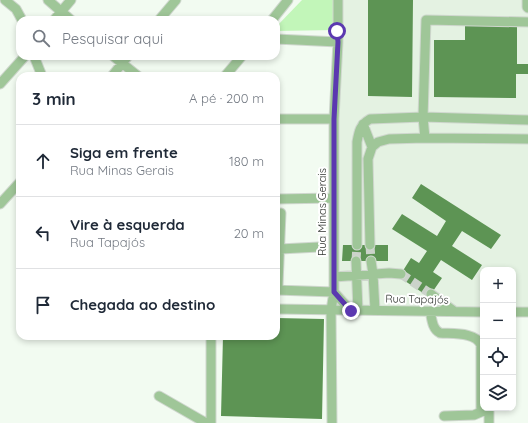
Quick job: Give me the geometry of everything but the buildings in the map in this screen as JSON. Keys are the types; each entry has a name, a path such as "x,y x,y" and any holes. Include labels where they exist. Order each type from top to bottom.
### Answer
{"street":[{"path":"5,0 16,9 20,16"},
{"path":"48,0 67,16"},
{"path":"57,16 71,0"},
{"path":"162,16 176,0"},
{"path":"275,16 288,0"},
{"name":"Rua Minas Gerais","path":"332,423 331,310 334,292 334,119 338,42 338,0"},
{"path":"527,0 528,8"},
{"path":"425,138 423,117 426,20 528,22"},
{"path":"280,38 338,42"},
{"path":"0,84 21,60"},
{"path":"36,60 40,72"},
{"path":"118,60 133,72"},
{"path":"115,72 125,60"},
{"path":"228,72 238,60"},
{"path":"357,245 357,142 359,129 370,119 423,117 528,119 528,125"},
{"path":"280,119 334,119"},
{"path":"363,124 372,147"},
{"path":"370,245 368,160 372,147 378,142 389,139 425,138 528,139"},
{"path":"0,204 16,186"},
{"path":"280,199 334,198"},
{"path":"281,213 280,249 319,247"},
{"path":"354,311 357,276 356,261"},
{"path":"371,261 375,310"},
{"path":"334,277 389,273 401,274"},
{"path":"280,290 334,292 354,311"},
{"path":"432,294 454,311"},
{"name":"Rua Tapajós","path":"280,309 480,312"},
{"path":"430,311 432,323 437,331 440,333 473,336 479,341 481,346 481,412 474,416 444,416"},
{"path":"516,312 528,312"},
{"path":"211,340 211,423"},
{"path":"159,396 206,423"},
{"path":"489,411 489,423"}],"shaded area":[{"path":"338,0 528,0 528,313 516,312 516,267 480,267 480,312 358,311 334,292"}],"green space":[{"path":"302,0 334,0 335,30 280,31 280,23"}],"tunnel":[{"path":"356,261 357,245"},
{"path":"370,245 371,261"},
{"path":"401,274 431,294"}],"route":[{"path":"337,31 338,42 334,119 334,292 351,311"}]}
